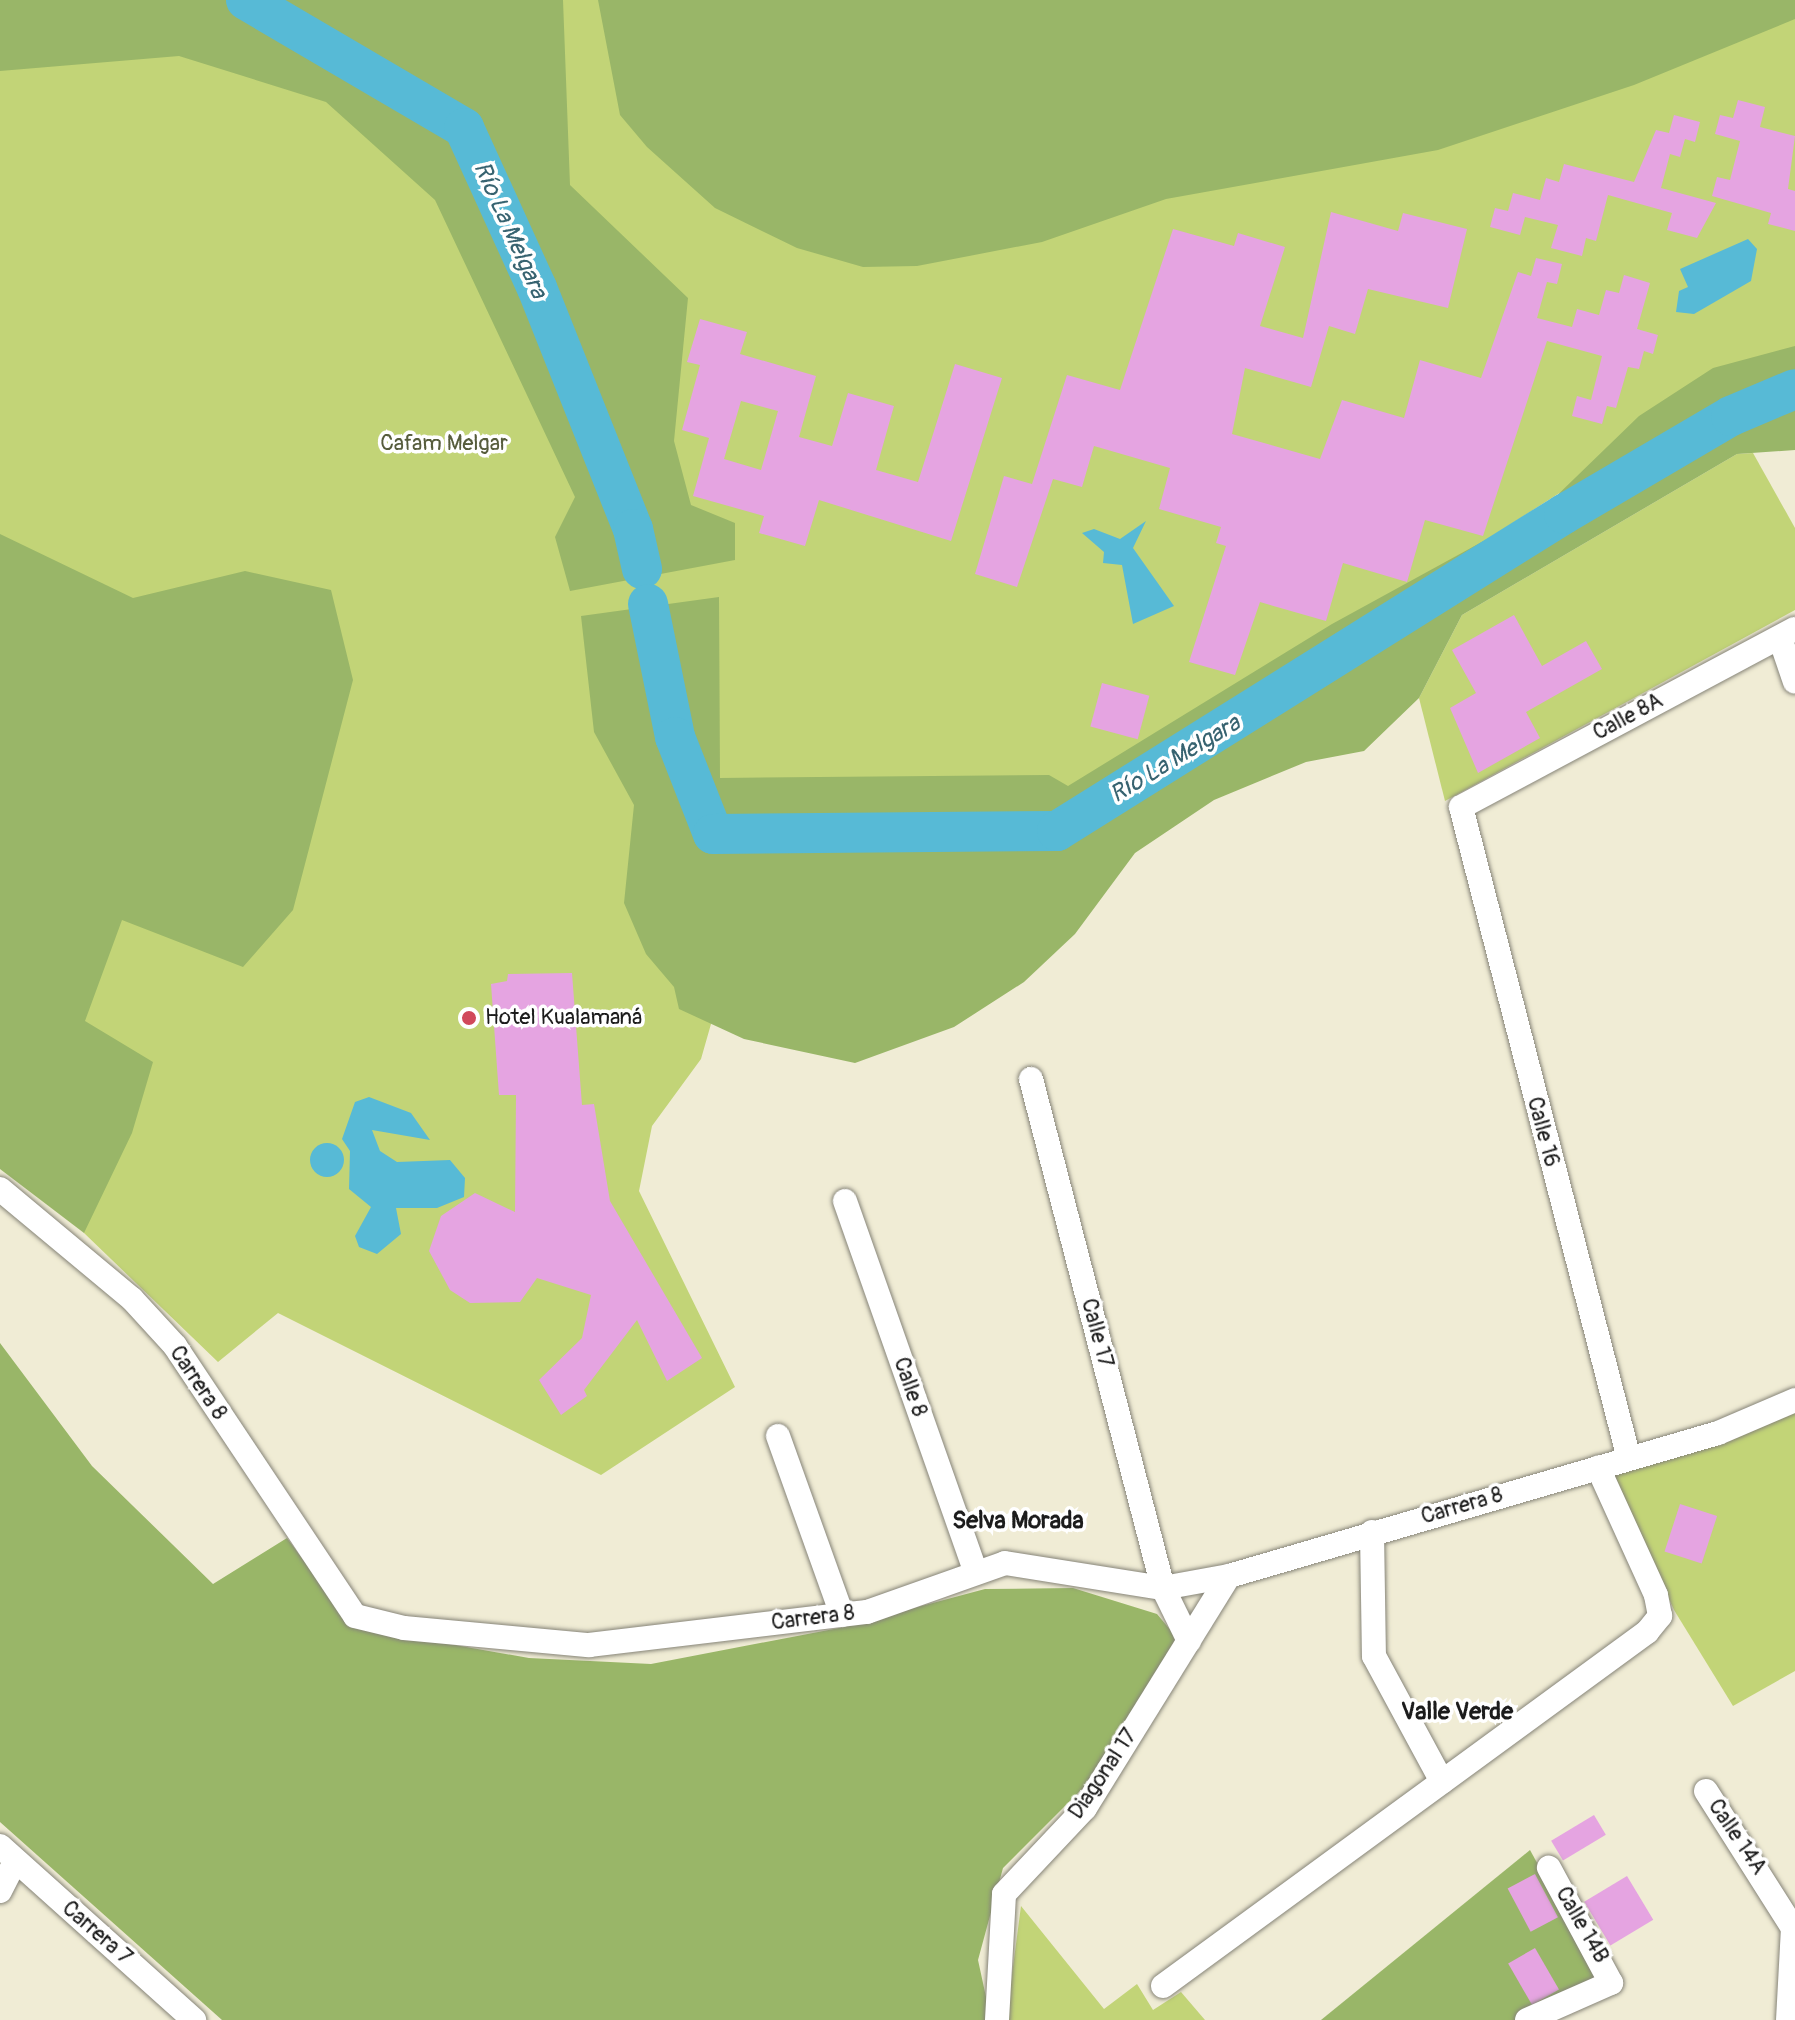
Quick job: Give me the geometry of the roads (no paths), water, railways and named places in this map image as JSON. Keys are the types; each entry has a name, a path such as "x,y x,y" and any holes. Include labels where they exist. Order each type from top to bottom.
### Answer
{"street":[{"path":"1787,634 1795,682"},
{"name":"Calle 8A","path":"1461,807 1787,634"},
{"name":"Calle 16","path":"1461,807 1628,1455"},
{"name":"Calle 17","path":"1031,1079 1163,1588 1189,1641"},
{"name":"Carrera 8","path":"0,1189 132,1299 175,1346 355,1616 404,1628 589,1645 842,1615 923,1597 976,1572 1043,1564 1163,1588 1229,1576 1598,1468 1628,1455 1718,1433 1795,1400"},
{"name":"Calle 8","path":"845,1201 976,1572"},
{"path":"778,1436 842,1615"},
{"path":"1163,1986 1647,1632 1660,1616 1598,1468"},
{"path":"1372,1532 1374,1656 1442,1782"},
{"name":"Diagonal 17","path":"997,2020 1004,1894 1085,1808 1229,1576"},
{"name":"Calle 14A","path":"1706,1791 1793,1928 1788,2020"},
{"path":"0,1891 8,1854"},
{"name":"Carrera 7","path":"8,1854 194,2020"},
{"name":"Calle 14B","path":"1527,2020 1611,1983 1549,1868"}],"water":[{"path":"1748,239 1757,249 1751,281 1694,314 1676,312 1679,291 1688,287 1680,269"},
{"path":"1146,521 1133,548 1174,606 1133,624 1122,565 1103,563 1104,552 1082,533 1094,529 1120,539"},
{"path":"369,1097 411,1113 430,1140 372,1130 380,1151 397,1162 450,1160 465,1178 464,1197 437,1208 396,1208 401,1234 377,1254 359,1247 355,1236 371,1207 349,1189 350,1151 342,1139 355,1102"},
{"path":"327,1143 339,1148 344,1160 339,1172 327,1177 315,1172 310,1160 315,1148"}],"waterway":[{"name":"Río La Melgara","path":"246,0 464,128 537,288 633,529 642,569"},
{"name":"Río La Melgara","path":"648,604 675,737 713,834 1057,831 1564,514 1731,416 1795,389"}],"place":[{"name":"Hotel Kualamaná","path":"469,1018"}],"district":[{"name":"Selva Morada","path":"1018,1521"},
{"name":"Valle Verde","path":"1457,1712"}],"park label":[{"name":"Cafam Melgar","path":"444,444"}]}
